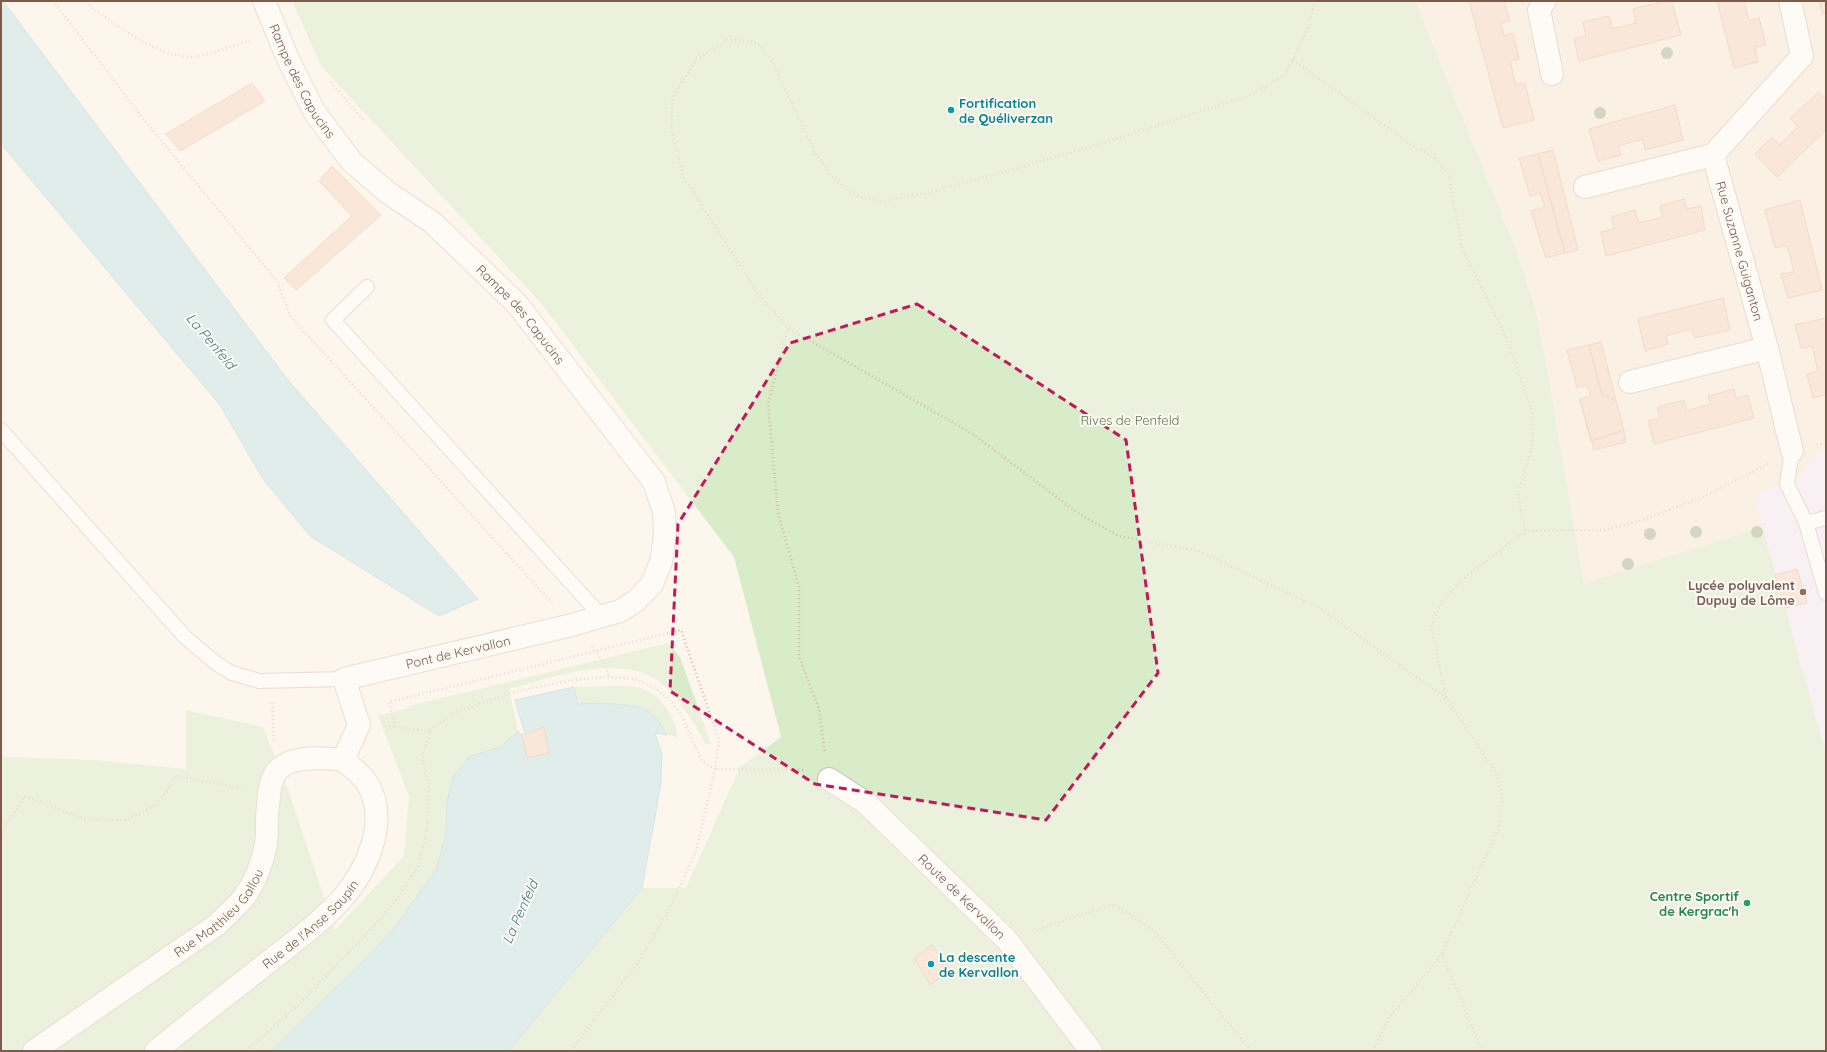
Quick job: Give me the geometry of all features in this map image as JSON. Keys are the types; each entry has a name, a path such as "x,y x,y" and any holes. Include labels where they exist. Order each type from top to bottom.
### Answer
{"street":[{"name":"Rampe des Capucins","path":"264,1 288,59 315,113 352,162 387,192 433,223 517,304 654,482 664,512 665,535 661,562 652,584 636,600 620,611 572,625"},
{"path":"1545,1 1539,10 1552,74"},
{"path":"1585,187 1713,154 1802,56 1790,1"},
{"name":"Rue Suzanne Guiganton","path":"1713,154 1767,348 1792,452"},
{"path":"1630,382 1767,348"},
{"name":"Pont de Kervallon","path":"344,679 572,625"},
{"path":"343,760 359,725 344,679"},
{"name":"Rue Matthieu Gallou","path":"34,1051 218,924 244,897 258,870 266,844 267,808 270,786 274,775 280,768 297,760 323,758 343,760"},
{"name":"Rue de l'Anse Saupin","path":"156,1051 313,926 341,899 359,874 371,848 376,824 375,804 367,783 357,771 343,760"},
{"name":"Route de Kervallon","path":"829,779 866,803 1007,940 1091,1051"}],"lane":[{"path":"367,287 333,320 602,617"},
{"path":"1,430 191,644 217,664 232,673 259,681 344,679"},
{"path":"1792,452 1787,484 1806,523 1826,593"},
{"path":"1806,523 1826,518"}],"path":[{"path":"88,1 91,7 144,43 172,54 197,56 277,32"},
{"path":"1315,1 1309,25 1284,76 1254,94 1100,144 932,192 881,201 863,198 850,192 832,176 816,154 772,62 761,46 750,41 728,40 713,47 697,59 688,69 673,95 671,127 683,176 759,295 788,328 973,434 1079,514 1118,536 1198,551 1318,607 1446,698 1495,770 1503,799 1499,826 1442,954 1389,1018 1373,1051"},
{"path":"1293,60 1413,146 1435,158 1448,173 1462,247 1509,344 1533,415 1532,446 1518,494 1525,531"},
{"path":"328,80 364,121"},
{"path":"518,691 572,680 609,677 634,679 656,689 671,701 682,716 702,761 715,769 803,770 829,779 819,709 799,656 799,588 778,514 768,404 788,328"},
{"path":"1446,698 1431,626 1444,598 1467,576 1525,531 1604,530 1639,521 1701,498 1792,452"},
{"path":"394,727 389,702 681,630 719,740 715,769 696,852 667,914 638,962 570,1051"},
{"path":"274,681 272,710 274,743"},
{"path":"1,833 25,796 85,818 126,820 156,805 177,776 246,789"},
{"path":"1007,940 1114,904 1154,931 1251,1051"},
{"path":"1442,954 1482,1051"}],"highlighted area":[{"path":"917,304 1126,440 1158,673 1046,820 815,784 670,691 678,524 790,343"}],"shaded area":[{"path":"1415,1 1826,1 1826,1051 1584,584 1535,307 1517,252"},
{"name":"Lycée polyvalent Dupuy de Lôme","path":"1826,451 1826,754 1754,495 1799,478 1814,454"}],"green space":[{"name":"Rives de Penfeld","path":"292,1 1415,1 1517,252 1535,307 1584,584 1762,527 1826,754 1826,1051 509,1051 642,888 686,888 740,767 781,737 734,557 541,303 321,66"},
{"path":"668,643 680,657 711,744 705,744 692,720 668,689 660,682 644,673 626,669 606,668 586,670 509,689 518,731 502,746 469,757 447,802 446,835 436,870 395,927 334,992 271,1051 1,1051 1,755 5,757 94,760 186,769 186,710 263,727 289,792 335,930 404,856 409,796 378,716 409,708 409,706"},
{"path":"629,686 641,688 656,696 661,701 674,722 678,737 667,735 661,723 630,704 578,704 574,687"}],"water":[{"name":"La Penfeld","path":"1,1 3,1 288,380 478,599 439,616 310,536 263,479 220,405 1,144"},
{"name":"La Penfeld","path":"574,687 578,704 600,703 631,705 645,709 656,718 667,735 655,733 662,754 661,784 642,888 509,1051 271,1051 365,959 395,927 436,870 446,835 447,802 453,777 469,757 502,746 518,731 522,735 525,734 515,700"}],"building":[{"path":"1469,1 1504,1 1510,21 1501,23 1504,36 1513,33 1519,59 1510,61 1516,85 1525,83 1534,120 1503,128"},
{"path":"1665,1 1672,1 1681,35 1579,61 1574,39 1586,36 1583,22 1609,16 1612,29 1636,23 1633,9"},
{"path":"1717,1 1744,1 1749,21 1759,18 1766,45 1755,47 1758,62 1734,68"},
{"path":"1819,1 1826,1 1826,13 1822,14"},
{"path":"252,83 265,101 180,151 166,134"},
{"path":"1819,92 1826,99 1826,130 1777,177 1755,154 1772,137 1779,145 1798,127 1790,118"},
{"path":"1675,105 1683,140 1645,150 1643,139 1618,146 1621,155 1598,161 1589,129"},
{"path":"1553,150 1578,250 1565,253 1538,154"},
{"path":"1538,154 1565,253 1546,258 1531,211 1545,207 1540,193 1530,196 1519,158"},
{"path":"332,166 381,215 296,290 284,278 352,216 319,181"},
{"path":"1684,199 1687,209 1701,206 1705,230 1606,256 1601,232 1614,229 1611,217 1635,210 1639,223 1663,217 1660,206"},
{"path":"1800,200 1822,290 1788,298 1781,274 1794,272 1787,245 1775,248 1765,210"},
{"path":"1723,298 1730,330 1695,338 1691,329 1666,336 1668,344 1645,351 1638,319"},
{"path":"1826,318 1826,401 1825,395 1813,398 1807,374 1818,371 1812,346 1801,348 1795,325"},
{"path":"1601,342 1616,401 1602,394 1589,345"},
{"path":"1589,345 1602,394 1616,401 1624,430 1591,441 1580,399 1591,396 1587,385 1577,388 1567,350"},
{"path":"1734,389 1736,398 1748,395 1754,418 1654,444 1648,421 1660,418 1657,407 1684,400 1686,411 1710,404 1708,396"},
{"path":"1624,430 1626,442 1594,450 1591,441"},
{"path":"1797,569 1807,603 1785,608 1775,575"},
{"path":"544,727 549,753 527,758 522,735"},
{"name":"La descente de Kervallon","path":"932,945 950,970 930,985 914,958"}],"place":[{"name":"Fortification de Quéliverzan","path":"951,110"},
{"name":"Lycée polyvalent Dupuy de Lôme","path":"1803,592"},
{"name":"Centre Sportif de Kergrac'h","path":"1747,903"},
{"name":"La descente de Kervallon","path":"931,964"}]}
